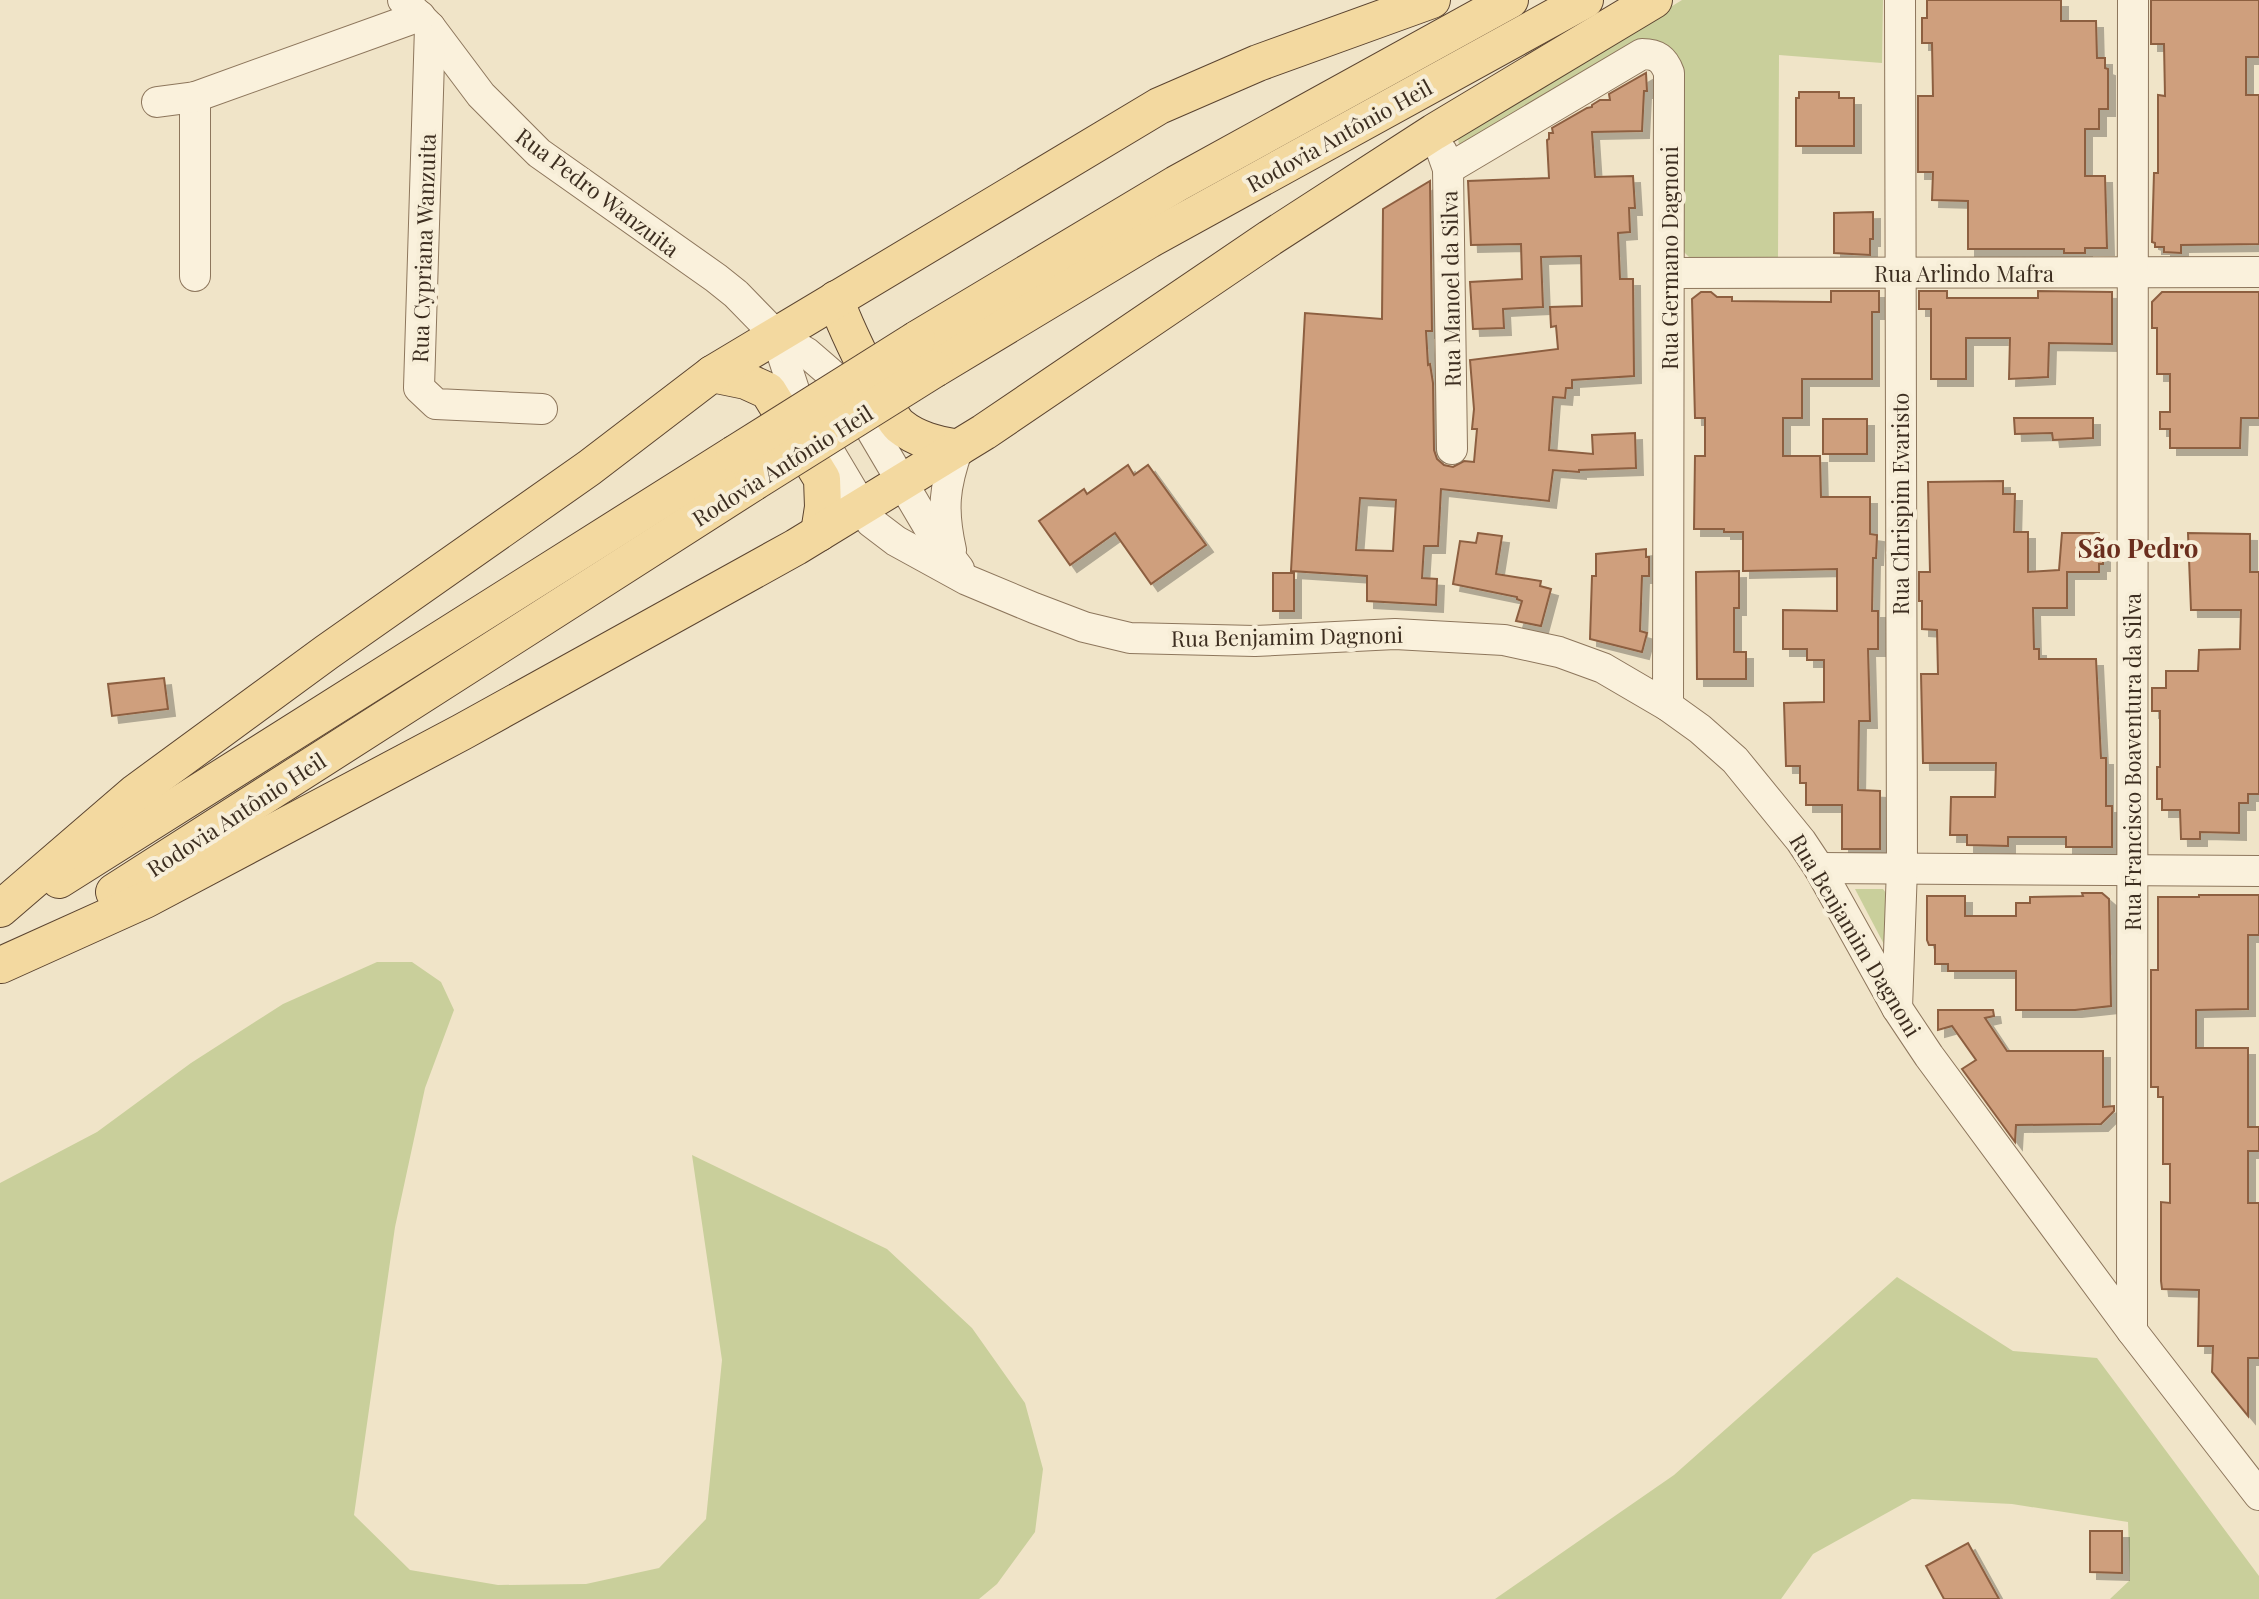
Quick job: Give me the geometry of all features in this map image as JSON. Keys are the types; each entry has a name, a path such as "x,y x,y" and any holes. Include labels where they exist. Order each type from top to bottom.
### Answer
{"main road":[{"path":"0,909 136,792 327,652 589,468 712,374 1159,106 1258,63 1432,0"},
{"name":"Rodovia Antônio Heil","path":"0,917 744,468 926,354 1176,184 1510,0"},
{"name":"Rodovia Antônio Heil","path":"926,354 1149,240 1585,0"},
{"path":"1,965 159,893 462,732 819,533 958,448 1434,132 1654,0"},
{"path":"836,299 849,333 897,424 917,438 958,448"},
{"path":"712,374 746,381 768,391 822,479 823,507 819,533"},
{"name":"Rodovia Antônio Heil","path":"1,965 744,468"}],"street":[{"name":"Rua Chrispim Evaristo","path":"1897,1008 1902,868 1900,0"},
{"name":"Rua Francisco Boaventura da Silva","path":"2132,1331 2133,0"},
{"path":"157,102 195,97 417,14"},
{"name":"Rua Pedro Wanzuita","path":"417,14 481,95 539,153 716,278 776,335"},
{"name":"Rua Cypriana Wanzuita","path":"417,14 419,388 436,404 542,409"},
{"name":"Rua Germano Dagnoni","path":"1448,169 1642,54 1653,54 1666,65 1669,73 1668,706"},
{"path":"195,97 195,276"},
{"name":"Rua Manoel da Silva","path":"1434,132 1448,169 1452,449"},
{"name":"Rua Arlindo Mafra","path":"1669,273 2259,272"},
{"name":"Rua Benjamim Dagnoni","path":"776,335 807,353 853,399 942,549 967,580"},
{"name":"Rua Benjamim Dagnoni","path":"776,335 796,396 871,522 896,541 967,580 1084,627 1130,638 1255,641 1395,634 1504,640 1559,652 1603,668 1668,706 1735,760 1781,813 1819,868 1897,1008 1993,1145 2259,1495"},
{"path":"958,448 946,481 944,515 951,549 967,580"},
{"path":"1819,868 2259,871"}],"green space":[{"path":"1682,0 1883,0 1882,63 1779,55 1778,259 1691,259 1681,249 1672,57 1461,147 1459,145 1458,138"},
{"path":"1855,889 1883,889 1886,893 1887,950"},
{"path":"377,962 412,962 441,982 454,1010 425,1088 395,1227 354,1515 410,1570 498,1585 586,1584 659,1568 706,1519 722,1360 692,1155 887,1249 972,1328 1025,1403 1043,1469 1035,1532 997,1584 979,1599 0,1599 0,1183 97,1132 191,1063 283,1004"},
{"path":"1897,1277 2013,1351 2097,1358 2259,1576 2259,1599 2110,1599 2130,1580 2128,1522 2012,1504 1912,1499 1813,1554 1781,1599 1495,1599 1674,1475"}],"building":[{"path":"1927,0 2061,0 2061,21 2096,21 2097,58 2105,58 2105,68 2108,69 2108,109 2099,109 2099,129 2085,129 2085,176 2105,176 2107,248 2085,248 2085,253 2064,253 2064,249 1968,249 1968,201 1932,200 1933,172 1918,172 1918,96 1933,96 1932,43 1922,43 1922,18 1927,18"},
{"path":"2151,0 2259,0 2259,57 2246,57 2246,95 2259,95 2259,244 2181,245 2181,253 2164,252 2164,247 2155,247 2152,242 2154,173 2158,173 2158,95 2165,96 2164,44 2151,44"},
{"path":"1646,73 1642,131 1592,132 1595,177 1633,176 1635,208 1629,208 1630,232 1618,233 1620,279 1633,279 1634,376 1572,380 1572,388 1566,388 1565,398 1553,397 1549,450 1593,454 1592,435 1635,433 1636,468 1579,472 1553,470 1549,501 1441,489 1438,546 1424,546 1422,578 1437,579 1436,605 1367,601 1367,576 1291,571 1305,313 1382,319 1383,209 1430,181 1432,331 1426,331 1428,365 1433,383 1434,450 1437,459 1444,465 1453,467 1464,461 1474,462 1477,429 1472,429 1474,409 1470,360 1558,349 1556,326 1551,327 1550,307 1582,306 1581,256 1541,257 1543,307 1503,309 1504,328 1473,329 1470,282 1522,279 1521,244 1471,245 1468,181 1549,178 1547,140 1549,133 1553,133 1552,128 1600,100 1610,100 1609,94","holes":["1360,498 1396,500 1393,551 1356,550"]},
{"path":"1799,92 1839,92 1839,98 1854,98 1854,146 1796,146 1796,98 1799,98"},
{"path":"1873,212 1870,255 1834,253 1834,213"},
{"path":"1831,291 1879,291 1879,312 1872,312 1872,379 1802,379 1802,418 1783,418 1783,456 1820,456 1821,497 1870,497 1870,534 1877,535 1876,558 1873,558 1872,611 1878,611 1878,649 1868,649 1870,721 1859,721 1858,790 1880,791 1880,849 1842,849 1842,805 1806,805 1806,783 1800,783 1800,766 1786,766 1784,703 1824,702 1824,660 1807,660 1807,649 1783,649 1783,610 1837,611 1837,569 1743,571 1743,532 1694,529 1695,456 1705,456 1705,418 1695,418 1692,299 1701,292 1711,292 1717,297 1732,297 1732,301 1831,302"},
{"path":"1919,291 1947,291 1947,298 2038,298 2038,291 2112,292 2112,344 2049,343 2048,377 2009,379 2010,338 1966,338 1966,379 1931,379 1931,309 1919,309"},
{"path":"2162,292 2259,292 2259,418 2241,418 2240,448 2170,448 2170,429 2160,429 2160,412 2170,412 2170,374 2157,374 2157,328 2152,328 2152,302"},
{"path":"2014,418 2093,418 2093,438 2053,440 2052,433 2015,434"},
{"path":"1823,419 1867,419 1867,454 1823,454"},
{"path":"1128,465 1134,475 1148,465 1206,545 1151,584 1115,533 1070,565 1039,521 1084,489 1087,494"},
{"path":"2003,481 2003,494 2015,494 2014,532 2028,532 2028,572 2059,570 2062,533 2099,533 2099,541 2103,540 2103,564 2099,564 2099,572 2067,572 2067,608 2033,608 2034,649 2039,649 2039,659 2096,659 2101,758 2106,758 2106,806 2112,806 2112,847 2066,847 2066,837 2008,837 2008,846 1967,845 1967,835 1950,835 1951,797 1995,797 1996,763 1923,763 1921,674 1938,674 1937,630 1922,629 1922,601 1919,601 1919,572 1930,572 1928,482"},
{"path":"1478,533 1502,536 1496,574 1541,581 1540,586 1551,589 1541,626 1516,621 1522,601 1517,597 1453,584 1460,541 1476,543"},
{"path":"2188,533 2250,534 2250,572 2259,572 2259,794 2248,794 2248,803 2239,803 2239,833 2200,832 2200,839 2181,839 2180,810 2162,810 2162,799 2157,799 2160,711 2152,711 2152,688 2166,688 2166,671 2198,671 2199,650 2240,649 2241,610 2191,610"},
{"path":"1646,549 1649,576 1642,576 1640,631 1647,633 1642,652 1590,639 1592,576 1596,576 1596,554"},
{"path":"1739,571 1739,608 1734,608 1734,652 1746,652 1746,679 1697,679 1696,572"},
{"path":"1273,573 1294,573 1294,611 1273,611"},
{"path":"164,678 168,709 112,716 108,684"},
{"path":"2082,893 2102,893 2109,899 2111,1006 2075,1010 2016,1010 2016,971 1948,971 1948,964 1935,964 1935,945 1929,945 1927,940 1927,896 1965,896 1965,916 2016,916 2016,903 2030,903 2030,897 2083,896"},
{"path":"2259,895 2259,935 2248,935 2248,1009 2196,1010 2196,1048 2248,1048 2248,1127 2259,1127 2259,1151 2248,1151 2248,1203 2259,1203 2259,1358 2248,1358 2248,1416 2212,1372 2213,1346 2198,1346 2199,1290 2162,1289 2161,1281 2161,1202 2170,1203 2170,1164 2163,1164 2163,1097 2158,1097 2158,1087 2151,1087 2151,970 2158,970 2158,897"},
{"path":"1938,1010 1993,1010 1994,1016 1985,1018 2007,1051 2103,1051 2103,1107 2114,1106 2114,1111 2101,1124 2016,1125 2015,1142 1962,1069 1976,1060 1952,1026 1938,1030"},
{"path":"2090,1531 2122,1531 2122,1573 2090,1572"},
{"path":"1968,1543 1999,1599 1944,1599 1926,1566"}],"district":[{"name":"São Pedro","path":"2138,547"}]}
